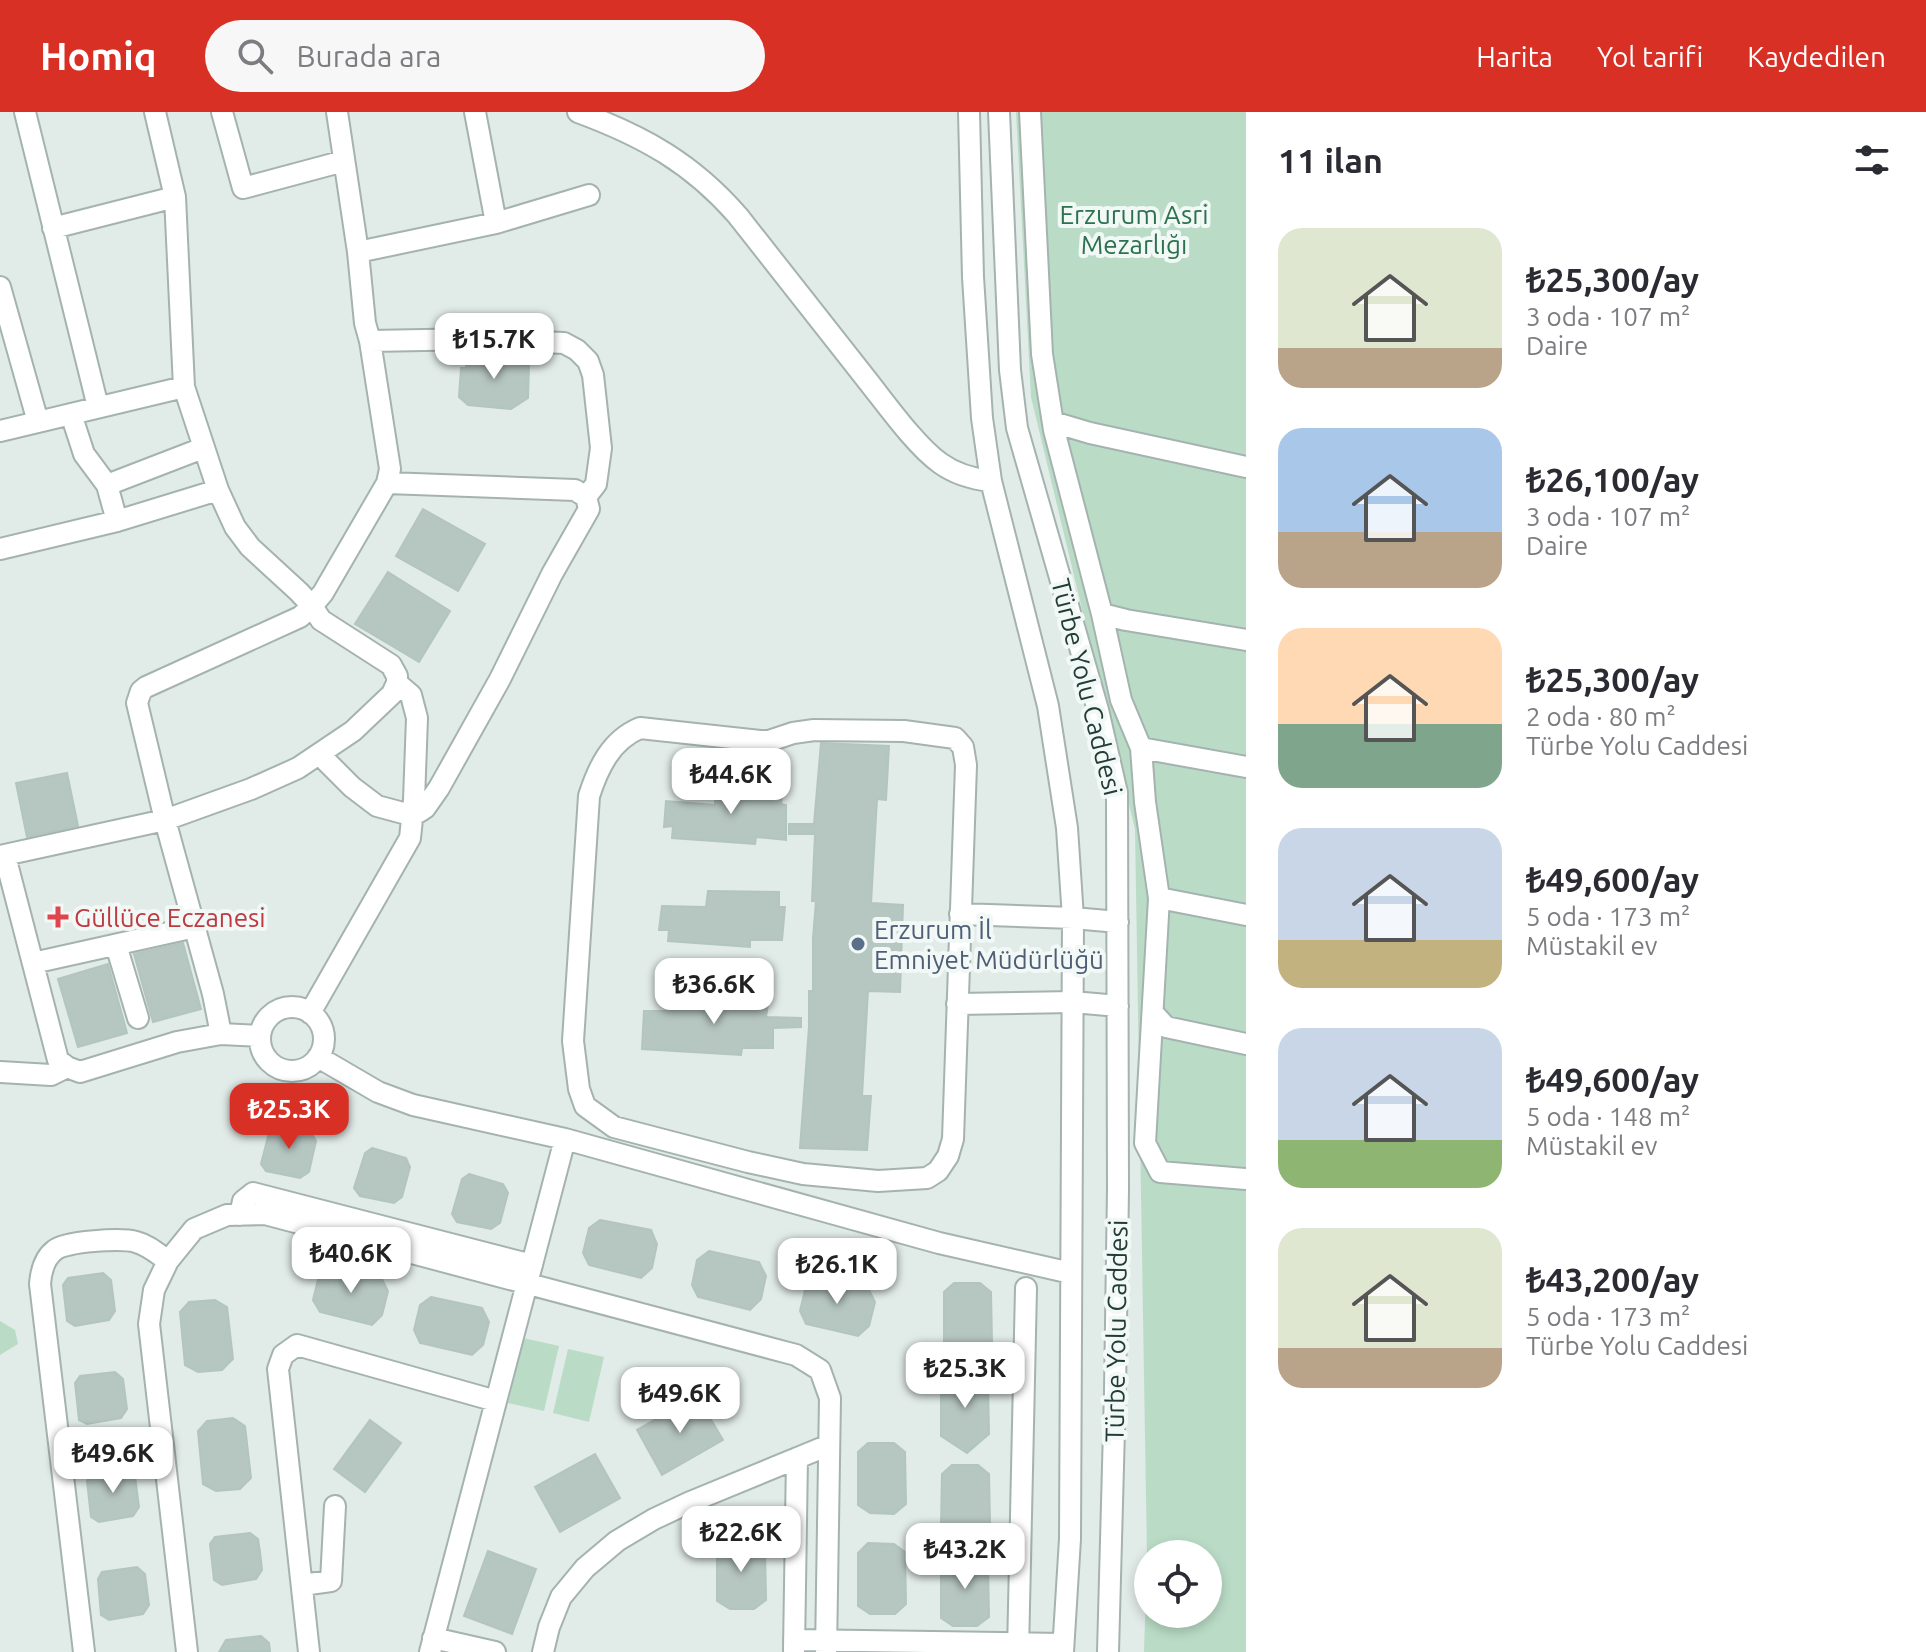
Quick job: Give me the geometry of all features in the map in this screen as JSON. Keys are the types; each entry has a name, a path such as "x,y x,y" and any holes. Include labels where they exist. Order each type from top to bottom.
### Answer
{"street":[{"path":"25,112 98,407"},
{"path":"155,112 175,197 184,387 218,490 235,527 250,547 312,606 321,620 391,665 397,683 392,694 377,710 320,755 251,789 165,820 2,856 58,1060 67,1067 80,1072 177,1042 221,1034 260,1036"},
{"path":"222,112 243,188 344,161"},
{"path":"221,1034 137,703 141,691 300,617 323,593 387,483 390,469 365,323 358,252 337,112"},
{"path":"475,112 496,223"},
{"path":"578,112 606,117 699,176 738,216 922,446 939,463 958,474 991,481"},
{"name":"Türbe Yolu Caddesi","path":"969,112 973,277 982,418 991,481 1048,706 1067,828 1073,918 1070,1539 1063,1648"},
{"name":"Türbe Yolu Caddesi","path":"999,112 1010,370 1017,428 1098,710 1117,793 1115,1392 1108,1652"},
{"path":"1030,112 1042,354 1054,430 1121,700 1141,748 1145,802 1159,898 1145,1143 1160,1172 1246,1179"},
{"path":"358,252 496,223 589,195"},
{"path":"53,228 175,197"},
{"path":"0,287 38,422"},
{"path":"370,341 478,339 564,343 577,350 588,361 593,375 601,448 596,484 586,497"},
{"path":"0,431 184,387"},
{"path":"71,414 84,454 107,485 117,521"},
{"path":"1053,422 1246,467"},
{"path":"107,485 203,448"},
{"path":"320,755 370,801 394,812 413,813 425,808 500,679 552,574 589,509 586,497 575,490 387,483"},
{"path":"0,549 117,521 218,490"},
{"path":"1102,614 1246,640"},
{"path":"310,1013 410,838 417,718 411,695 397,683"},
{"path":"640,728 760,741 814,730 904,731 955,738 963,747 966,765 957,1004 953,1139 948,1156 938,1171 927,1178 878,1181 803,1174 614,1127 598,1116 585,1106 579,1089 573,1041 589,796 607,756 621,738 640,728"},
{"path":"1141,748 1246,767"},
{"path":"1159,898 1246,915"},
{"path":"960,914 1118,922"},
{"path":"33,963 195,927"},
{"path":"116,945 138,1018"},
{"path":"957,1004 1073,1002 1118,1006"},
{"path":"293,1007 310,1013 322,1028 324,1038 318,1057 302,1070 281,1069 272,1064 265,1057 260,1036 269,1017 293,1007"},
{"path":"1154,1014 1166,1027 1246,1044"},
{"path":"318,1057 378,1092 413,1105 565,1139 939,1243 1071,1273"},
{"path":"0,1072 51,1075 67,1067"},
{"path":"495,1652 432,1645 565,1139"},
{"path":"187,1652 149,1324 154,1290 168,1261 194,1229 227,1215 240,1215 243,1201 253,1193 796,1355 820,1370 830,1398 826,1646"},
{"path":"84,1652 40,1284 41,1271 47,1259 64,1245 118,1239 149,1247 168,1261"},
{"path":"1018,1648 1026,1288"},
{"path":"309,1652 278,1369 283,1355 297,1345 496,1401"},
{"path":"543,1652 561,1597 585,1568 617,1541 654,1519 829,1445"},
{"path":"797,1458 794,1646 1063,1648"},
{"path":"302,1585 331,1581 335,1506"}],"green space":[{"name":"Erzurum Asri Mezarlığı","path":"1016,112 1246,112 1246,1652 1144,1652 1145,1628 1222,1628 1222,1540 1147,1540 1135,829 1031,397"},
{"path":"0,1321 15,1330 18,1344 0,1355"},
{"path":"523,1338 559,1346 544,1411 508,1403"},
{"path":"568,1349 604,1357 589,1422 553,1413"}],"building":[{"path":"474,353 520,356 520,364 529,365 528,398 511,409 468,405 459,397 461,368 466,368 467,359 473,359"},
{"path":"423,509 485,544 458,591 396,556"},
{"path":"388,572 450,611 419,662 355,624"},
{"name":"Erzurum İl Emniyet Müdürlüğü","path":"821,743 889,746 886,800 877,799 871,903 903,905 900,992 868,991 862,1096 871,1096 867,1150 800,1148 809,991 813,991 815,834 789,834 789,824 814,824"},
{"path":"67,773 78,826 27,837 16,783"},
{"path":"716,785 783,788 781,804 786,805 786,840 756,837 755,844 672,838 673,826 664,827 666,801 715,805"},
{"path":"708,891 779,892 779,907 785,907 782,940 750,940 750,947 668,941 669,930 659,930 662,906 706,907"},
{"path":"183,943 201,1009 153,1022 134,954"},
{"path":"108,964 127,1033 78,1047 58,979"},
{"path":"686,994 769,998 766,1017 801,1018 801,1027 773,1028 773,1048 742,1048 741,1055 642,1049 644,1011 685,1011"},
{"path":"277,1123 311,1132 316,1141 309,1172 300,1178 266,1171 261,1164 270,1129"},
{"path":"372,1148 406,1158 410,1167 402,1197 394,1203 360,1196 354,1188 365,1153"},
{"path":"469,1174 503,1184 508,1193 500,1223 491,1229 457,1222 452,1214 462,1179"},
{"path":"600,1220 651,1230 657,1244 652,1268 641,1278 589,1265 583,1253 589,1228"},
{"path":"709,1251 759,1262 766,1276 761,1299 750,1310 698,1297 692,1285 697,1260"},
{"path":"331,1266 381,1277 388,1291 382,1315 372,1325 320,1312 313,1300 319,1275"},
{"path":"103,1273 111,1280 115,1311 109,1320 75,1326 67,1321 63,1285 68,1278"},
{"path":"817,1277 868,1288 875,1302 869,1326 858,1336 806,1324 800,1311 806,1286"},
{"path":"954,1283 980,1283 991,1292 992,1343 981,1353 956,1353 944,1345 944,1292"},
{"path":"431,1297 482,1308 489,1322 483,1345 472,1355 420,1343 414,1330 420,1305"},
{"path":"215,1300 227,1307 233,1359 222,1370 198,1372 185,1365 180,1312 189,1302"},
{"path":"115,1372 123,1379 127,1409 121,1418 87,1424 79,1420 75,1383 80,1376"},
{"path":"951,1374 977,1374 988,1382 989,1434 967,1453 941,1436 941,1383"},
{"path":"697,1396 723,1440 662,1475 637,1430"},
{"path":"233,1418 245,1426 251,1478 240,1489 216,1491 203,1484 198,1431 207,1421"},
{"path":"370,1420 401,1443 365,1492 334,1469"},
{"path":"868,1443 894,1443 905,1452 906,1504 894,1514 870,1513 858,1505 858,1452"},
{"path":"595,1454 620,1498 560,1532 535,1487"},
{"path":"952,1465 978,1465 989,1474 990,1525 978,1535 954,1535 941,1527 942,1474"},
{"path":"127,1469 135,1476 139,1507 133,1516 99,1522 91,1517 87,1481 92,1473"},
{"path":"250,1533 258,1539 260,1552 262,1570 256,1579 222,1585 214,1580 210,1544 215,1537"},
{"path":"728,1539 754,1539 765,1548 766,1600 754,1609 730,1609 717,1601 717,1548"},
{"path":"868,1543 894,1544 905,1552 906,1604 895,1614 870,1614 858,1606 858,1553"},
{"path":"488,1551 536,1569 512,1634 464,1616"},
{"path":"951,1556 977,1556 988,1565 989,1617 977,1626 953,1626 941,1618 941,1565"},
{"path":"137,1567 145,1574 149,1605 143,1614 109,1620 101,1615 98,1579 102,1572"},
{"path":"261,1636 269,1643 270,1652 219,1652 226,1640"}],"place":[{"name":"Güllüce Eczanesi","path":"58,917"},
{"name":"Erzurum İl Emniyet Müdürlüğü","path":"858,944"}]}
